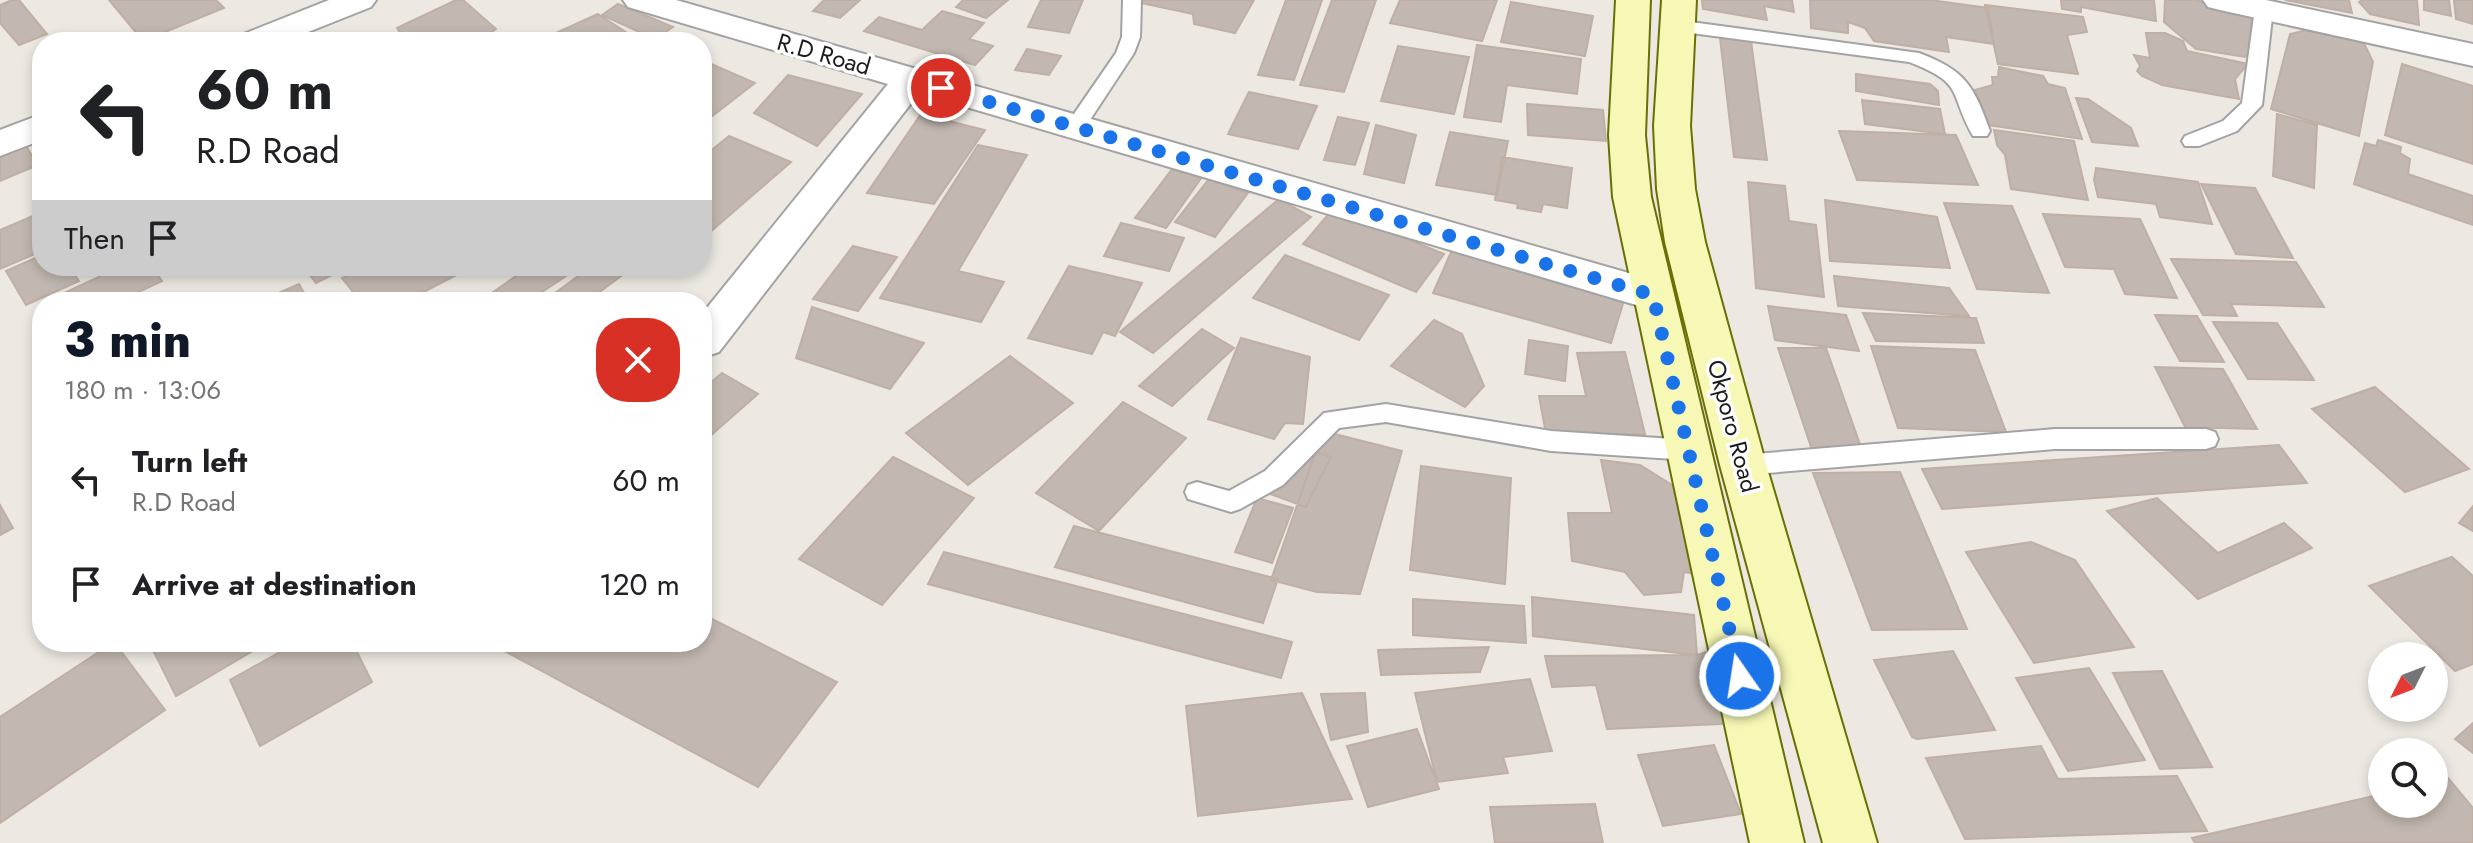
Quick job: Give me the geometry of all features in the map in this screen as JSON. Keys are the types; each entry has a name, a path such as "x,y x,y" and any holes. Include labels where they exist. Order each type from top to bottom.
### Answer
{"main road":[{"name":"Okporo Road","path":"1633,0 1628,168 1653,295 1777,843"},
{"name":"Okporo Road","path":"1678,13 1672,126 1676,189 1685,242 1743,465 1850,843"}],"street":[{"path":"278,32 359,0"},
{"name":"R.D Road","path":"640,0 1653,295"},
{"path":"2220,0 2473,55"},
{"path":"712,331 911,79"},
{"path":"0,144 32,130"}],"lane":[{"path":"1075,127 1119,63 1131,38 1127,13 1132,0"},
{"path":"2192,141 2230,126 2252,105 2264,9"},
{"path":"1678,13 1912,57 1936,65 1954,76 1965,88 1980,131"},
{"path":"1197,492 1231,502 1274,478 1332,420 1386,413 1551,441 1689,450"},
{"path":"1743,465 2055,439 2206,439"}],"building":[{"path":"19,0 45,32 32,32 32,40 19,45 0,23 0,5"},
{"path":"109,0 216,0 224,8 165,32 136,32"},
{"path":"456,0 463,0 496,29 492,32 400,32 397,28"},
{"path":"824,0 860,0 840,18 813,11"},
{"path":"963,0 1008,0 986,18 956,7"},
{"path":"1041,0 1083,0 1069,33 1028,27"},
{"path":"1254,0 1235,33 1194,24 1193,14 1136,2"},
{"path":"1286,0 1322,0 1294,80 1258,75"},
{"path":"1332,0 1376,0 1344,92 1300,85"},
{"path":"1400,0 1497,0 1482,41 1390,23"},
{"path":"1702,0 1792,0 1794,12 1764,6 1767,20 1703,9"},
{"path":"1810,0 1930,0 1988,8 1994,44 1946,37 1949,52 1874,41 1865,28 1848,22 1848,33 1811,28"},
{"path":"2061,0 2154,0 2156,21 2081,7 2081,12 2062,9"},
{"path":"2165,0 2195,0 2251,13 2252,49 2245,57 2196,49 2164,22"},
{"path":"2285,0 2349,0 2352,13"},
{"path":"2417,0 2419,25 2370,14 2359,2"},
{"path":"2424,0 2449,0 2451,16 2424,10"},
{"path":"2454,0 2473,0 2473,24 2456,19"},
{"path":"1511,2 1593,16 1585,56 1501,42"},
{"path":"618,4 673,27 666,32 640,32 602,15"},
{"path":"1985,5 2083,17 2087,32 2067,35 2078,74 1998,64"},
{"path":"942,11 984,23 969,39 993,46 975,65 864,31 879,17 922,30"},
{"path":"598,14 626,32 558,32"},
{"path":"2306,19 2360,35 2373,62 2359,136 2271,109 2290,34 2303,31"},
{"path":"2146,33 2165,33 2183,41 2187,51 2248,64 2235,79 2239,99 2162,85 2142,76 2137,71 2140,66 2134,55 2150,58"},
{"path":"1720,38 1751,41 1767,160 1734,157"},
{"path":"1477,45 1581,59 1577,94 1507,85 1501,122 1464,117"},
{"path":"1398,46 1469,57 1454,114 1381,101"},
{"path":"1027,49 1061,56 1049,75 1015,70"},
{"path":"712,64 755,83 712,116"},
{"path":"2402,64 2473,86 2473,164 2385,135"},
{"path":"1999,67 2043,76 2048,84 2065,88 2082,139 1988,125 1975,90 1993,85 1992,77 1998,77"},
{"path":"1856,74 1930,84 1938,91 1939,105 1856,91"},
{"path":"788,75 862,94 817,146 754,113"},
{"path":"1249,92 1317,106 1298,149 1228,134"},
{"path":"2076,98 2088,99 2131,128 2138,146 2092,142"},
{"path":"1862,100 1940,109 1945,134 1865,124"},
{"path":"1527,104 1603,110 1606,141 1528,135"},
{"path":"921,114 985,130 934,204 867,193"},
{"path":"2277,114 2317,125 2314,188 2273,176"},
{"path":"1338,117 1369,123 1355,165 1324,160"},
{"path":"1376,125 1416,135 1404,183 1364,174"},
{"path":"1994,130 2074,141 2088,200 2011,189 2005,155 1997,145"},
{"path":"1839,131 1956,135 1978,185 1857,180"},
{"path":"1450,132 1508,141 1497,195 1436,185"},
{"path":"729,136 791,162 712,230 712,150"},
{"path":"2378,140 2401,147 2400,153 2410,159 2408,174 2473,196 2473,225 2354,184 2365,143 2376,146"},
{"path":"978,145 1027,155 958,271 1004,282 981,322 880,298"},
{"path":"26,146 32,156 32,168 0,181 0,157"},
{"path":"1502,157 1572,168 1567,208 1543,204 1541,212 1495,200"},
{"path":"1173,168 1202,177 1166,228 1135,218"},
{"path":"2096,168 2198,182 2212,224 2160,217 2156,204 2098,197 2094,180"},
{"path":"1209,179 1248,193 1215,237 1175,222"},
{"path":"1748,182 1785,186 1789,221 1816,225 1824,297 1756,288"},
{"path":"2201,184 2255,188 2293,258 2236,254"},
{"path":"1279,199 1311,217 1153,353 1120,332"},
{"path":"1825,200 1937,217 1950,268 1830,261"},
{"path":"1944,203 2012,206 2049,293 1977,289"},
{"path":"1333,209 1444,254 1416,292 1303,244"},
{"path":"2043,214 2140,219 2177,298 2125,294 2114,269 2065,267"},
{"path":"32,216 32,255 0,269 0,230"},
{"path":"1121,223 1184,238 1169,271 1104,256"},
{"path":"853,246 897,257 858,311 813,299"},
{"path":"1452,250 1625,297 1611,343 1433,293"},
{"path":"1285,255 1389,295 1359,340 1253,298"},
{"path":"32,259 32,276 76,276 79,281 55,292 32,292 32,302 26,305 6,271"},
{"path":"2171,259 2296,262 2324,307 2231,304 2237,316 2203,315"},
{"path":"1069,266 1142,283 1115,336 1103,332 1092,354 1028,338"},
{"path":"101,276 159,276 162,281 138,292 66,292"},
{"path":"311,276 330,276 316,283"},
{"path":"455,276 423,292 353,292 342,278"},
{"path":"516,276 566,276 542,292 493,292"},
{"path":"578,276 621,276 599,292 557,292"},
{"path":"1834,276 1949,288 1969,316 1838,306"},
{"path":"299,284 303,292 281,292"},
{"path":"1768,306 1846,315 1859,351 1775,340"},
{"path":"812,307 924,343 890,389 796,358"},
{"path":"1863,313 1976,318 1984,343 1876,341"},
{"path":"2155,315 2197,316 2224,362 2180,361"},
{"path":"1434,320 1462,334 1484,386 1465,407 1391,366"},
{"path":"2213,322 2277,323 2314,380 2248,379"},
{"path":"1202,329 1234,348 1172,406 1139,386"},
{"path":"1241,338 1310,357 1303,424 1285,423 1274,439 1208,419"},
{"path":"1529,340 1568,346 1565,381 1525,374"},
{"path":"1871,346 1975,350 2006,432 1898,428"},
{"path":"1778,348 1826,348 1862,450 1812,450"},
{"path":"1625,352 1645,434 1546,434 1539,396 1586,396 1577,353"},
{"path":"1010,356 1073,403 968,485 906,433"},
{"path":"2155,367 2223,369 2257,429 2185,427"},
{"path":"722,373 758,394 712,434 712,382"},
{"path":"2375,387 2469,469 2405,492 2312,409"},
{"path":"1123,402 1186,438 1099,531 1036,493"},
{"path":"1323,431 1402,451 1360,594 1317,592 1271,580"},
{"path":"1297,445 1331,457 1306,507 1270,494"},
{"path":"2279,445 2307,483 1942,509 1922,469"},
{"path":"893,457 974,498 882,605 799,559"},
{"path":"1601,460 1640,465 1675,487 1695,574 1684,572 1681,592 1644,595 1625,572 1572,561 1568,513 1612,513"},
{"path":"1421,466 1511,478 1505,584 1410,570"},
{"path":"1900,472 1967,629 1872,630 1813,473"},
{"path":"1257,498 1293,508 1272,563 1235,552"},
{"path":"2157,498 2218,553 2284,523 2312,548 2198,599 2107,511"},
{"path":"0,505 13,528 0,535"},
{"path":"2473,506 2473,531 2459,523"},
{"path":"1074,526 1278,579 1263,623 1055,567"},
{"path":"2031,542 2075,560 2134,647 2034,663 1966,552"},
{"path":"944,552 1292,642 1281,678 928,584"},
{"path":"2452,557 2473,576 2473,664 2455,671 2448,664 2448,642 2426,642 2369,586"},
{"path":"1532,597 1694,615 1697,655 1533,636"},
{"path":"1413,599 1524,606 1526,643 1413,635"},
{"path":"712,619 837,682 758,787 507,652 712,652"},
{"path":"1489,647 1480,672 1381,675 1378,650"},
{"path":"1719,648 1743,723 1607,729 1596,685 1552,687 1545,656 1697,655"},
{"path":"1953,651 1995,730 1917,739 1912,737 1874,660"},
{"path":"99,652 122,652 165,710 0,823 0,717"},
{"path":"154,652 251,652 176,696"},
{"path":"280,652 357,652 372,682 260,746 230,680"},
{"path":"2089,668 2145,760 2068,771 2016,678"},
{"path":"2162,671 2212,767 2160,769 2113,673"},
{"path":"1530,679 1552,751 1503,757 1508,773 1437,782 1415,693"},
{"path":"1302,693 1352,799 1198,816 1186,706"},
{"path":"1365,693 1368,732 1331,740 1321,694"},
{"path":"2473,723 2473,753 2455,739"},
{"path":"1417,729 1439,789 1368,807 1347,746"},
{"path":"1714,745 1741,814 1663,826 1638,755"},
{"path":"2041,746 2058,779 2177,776 2207,831 1965,839 1926,758"},
{"path":"2448,778 2473,808 2473,843 2195,843 2192,838 2368,797 2368,818 2448,818"},
{"path":"1595,804 1603,843 1495,843 1490,807"}],"route":[{"path":"941,88 1653,295 1740,676"}]}
